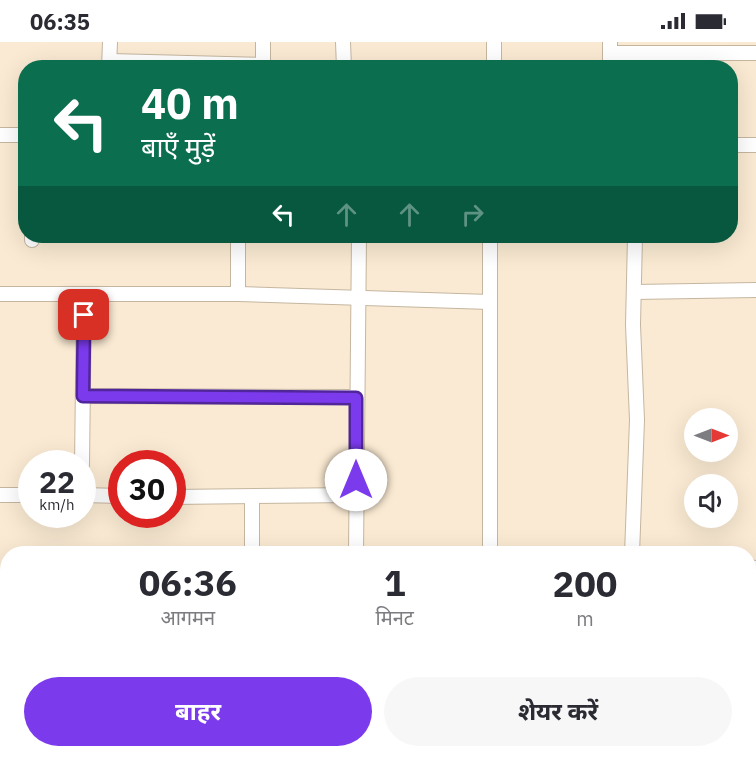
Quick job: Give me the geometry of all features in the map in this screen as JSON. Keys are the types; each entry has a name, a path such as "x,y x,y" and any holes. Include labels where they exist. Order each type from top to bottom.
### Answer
{"street":[{"path":"110,42 110,60"},
{"path":"263,42 263,60"},
{"path":"343,42 344,60"},
{"path":"494,42 494,60"},
{"path":"610,47 756,53"},
{"path":"0,135 18,135"},
{"path":"738,145 756,144"},
{"path":"238,243 238,294"},
{"path":"356,546 359,243"},
{"path":"490,243 490,546"},
{"path":"632,546 637,420 635,243"},
{"path":"634,292 756,290"},
{"path":"0,294 238,294 490,303"},
{"path":"82,450 84,295"},
{"path":"83,396 356,398"},
{"path":"0,495 18,495"},
{"path":"186,497 356,495"},
{"path":"252,498 252,546"}],"route":[{"path":"84,315 83,396 244,399 356,398 356,480"}]}
